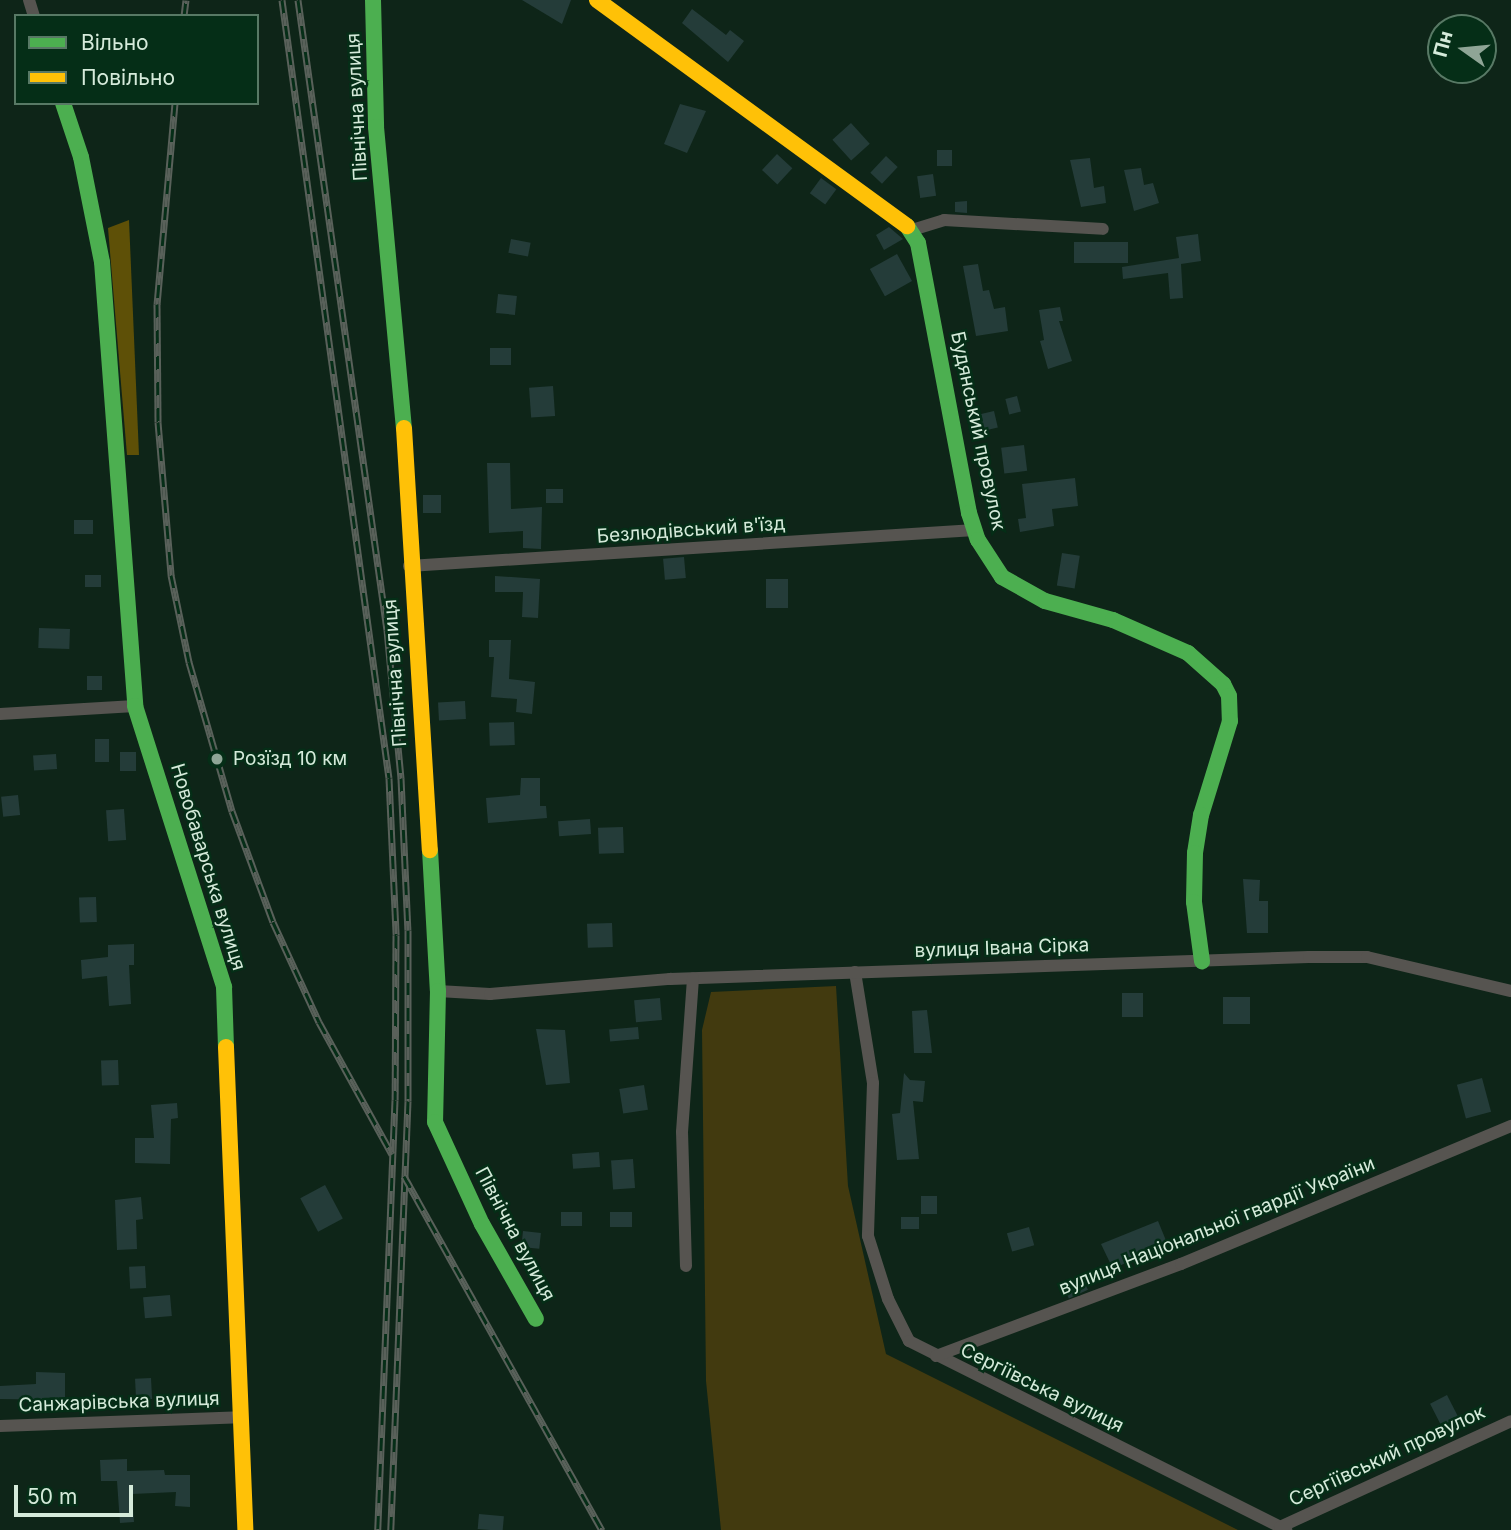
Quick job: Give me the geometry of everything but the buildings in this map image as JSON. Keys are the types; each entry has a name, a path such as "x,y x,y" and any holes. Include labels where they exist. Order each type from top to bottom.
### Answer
{"street":[{"name":"Північна вулиця","path":"373,0 376,127 401,377 409,566 438,991 435,1122 482,1224 536,1319"},
{"path":"597,0 912,230 944,219 1103,229"},
{"name":"Новобаварська вулиця","path":"64,105 81,157 102,262 135,706 224,987 245,1530"},
{"name":"Будянський провулок","path":"912,230 975,530 1002,577 1022,591 1113,620 1188,653 1223,684 1229,696 1228,732 1201,815 1195,853 1194,902 1202,961"},
{"name":"Безлюдівський в'їзд","path":"409,566 975,530"},
{"path":"0,714 135,706"},
{"name":"вулиця Івана Сірка","path":"438,991 490,994 693,978 1367,957 1511,991"},
{"name":"Сергіївська вулиця","path":"855,972 873,1083 866,1208 868,1236 899,1329 909,1341 936,1356 1283,1529"},
{"path":"686,1266 682,1132 693,978"},
{"name":"вулиця Національної гвардії України","path":"936,1356 1181,1264 1511,1126"},
{"name":"Санжарівська вулиця","path":"0,1426 240,1417"},
{"name":"Сергіївський провулок","path":"1283,1529 1511,1421"}],"shaded area":[{"path":"129,220 139,455 127,455 108,228"},
{"path":"836,986 848,1186 886,1354 1238,1530 721,1530 706,1381 702,1030 711,992"}],"railway":[{"path":"184,14 186,0"},
{"path":"282,0 389,778 396,935 395,1100 378,1530"},
{"path":"298,0 387,630 401,778 408,930 408,1101 391,1530"},
{"path":"175,105 157,304 158,422 171,575 189,662 232,811 273,922 319,1022 392,1154"},
{"path":"404,1176 602,1530"}],"traffic: fast":[{"path":"373,0 376,127 404,428"},
{"path":"64,105 81,157 102,262 135,706 224,987 226,1047"},
{"path":"907,226 918,243 969,513 978,540 1002,577 1045,601 1113,620 1188,653 1223,684 1229,696 1230,721 1201,815 1195,853 1194,902 1202,961"},
{"path":"430,850 438,991 435,1122 482,1224 536,1319"}],"traffic: slow":[{"path":"597,0 907,226"},
{"path":"404,428 430,850"},
{"path":"226,1047 245,1530"}],"place":[{"name":"Розїзд 10 км","path":"217,759"}]}
